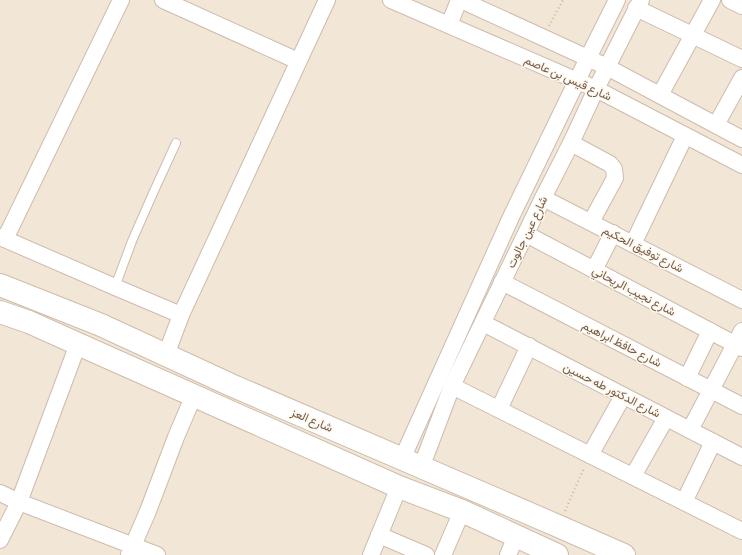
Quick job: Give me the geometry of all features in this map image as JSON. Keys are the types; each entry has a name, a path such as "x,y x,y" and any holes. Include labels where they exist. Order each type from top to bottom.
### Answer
{"main road":[{"name":"شارع العز","path":"0,285 101,325 231,385 411,464 558,526 596,550 620,554"},
{"path":"29,322 38,301"},
{"path":"0,312 29,322 399,487 462,511 512,546 556,555"}],"street":[{"path":"121,0 2,238 181,315"},
{"path":"163,0 298,61"},
{"name":"شارع قيس بن عاصم","path":"390,0 596,89 742,166"},
{"path":"449,25 460,0"},
{"name":"شارع قيس بن عاصم","path":"460,0 542,36 607,67 742,138"},
{"name":"شارع عين جالوت","path":"411,464 508,224 617,0"},
{"path":"660,95 712,0"},
{"path":"730,0 742,6"},
{"path":"166,355 181,315 298,61 323,1"},
{"path":"639,4 692,35 742,59"},
{"name":"شارع عين جالوت","path":"411,464 452,386 596,89 639,4"},
{"path":"716,125 742,78"},
{"path":"633,244 685,136"},
{"path":"571,143 610,164 614,170 615,178 591,222"},
{"name":"شارع توفيق الحكيم","path":"543,198 742,300"},
{"path":"594,270 613,233"},
{"name":"شارع نجيب الريحاني","path":"526,234 710,331 740,341"},
{"name":"شارع حافظ ابراهيم","path":"502,282 742,406"},
{"name":"شارع الدكتور طه حسين","path":"483,323 742,457"},
{"path":"687,378 710,331"},
{"path":"690,430 711,390 740,341"},
{"path":"0,540 19,502 78,344"},
{"path":"499,409 529,346"},
{"path":"452,386 742,530"},
{"path":"130,550 148,511 176,437 194,395"},
{"path":"590,455 623,396"},
{"path":"633,476 666,418"},
{"path":"684,502 713,442"},
{"path":"371,555 399,487"},
{"path":"0,493 130,550 158,555"},
{"path":"443,555 462,511"},
{"path":"380,535 426,555"}],"lane":[{"path":"115,287 132,241 176,143"}],"path":[{"path":"542,36 563,0"},
{"path":"558,526 590,455"}],"shaded area":[{"path":"0,0 742,0 742,555 0,555"}]}
